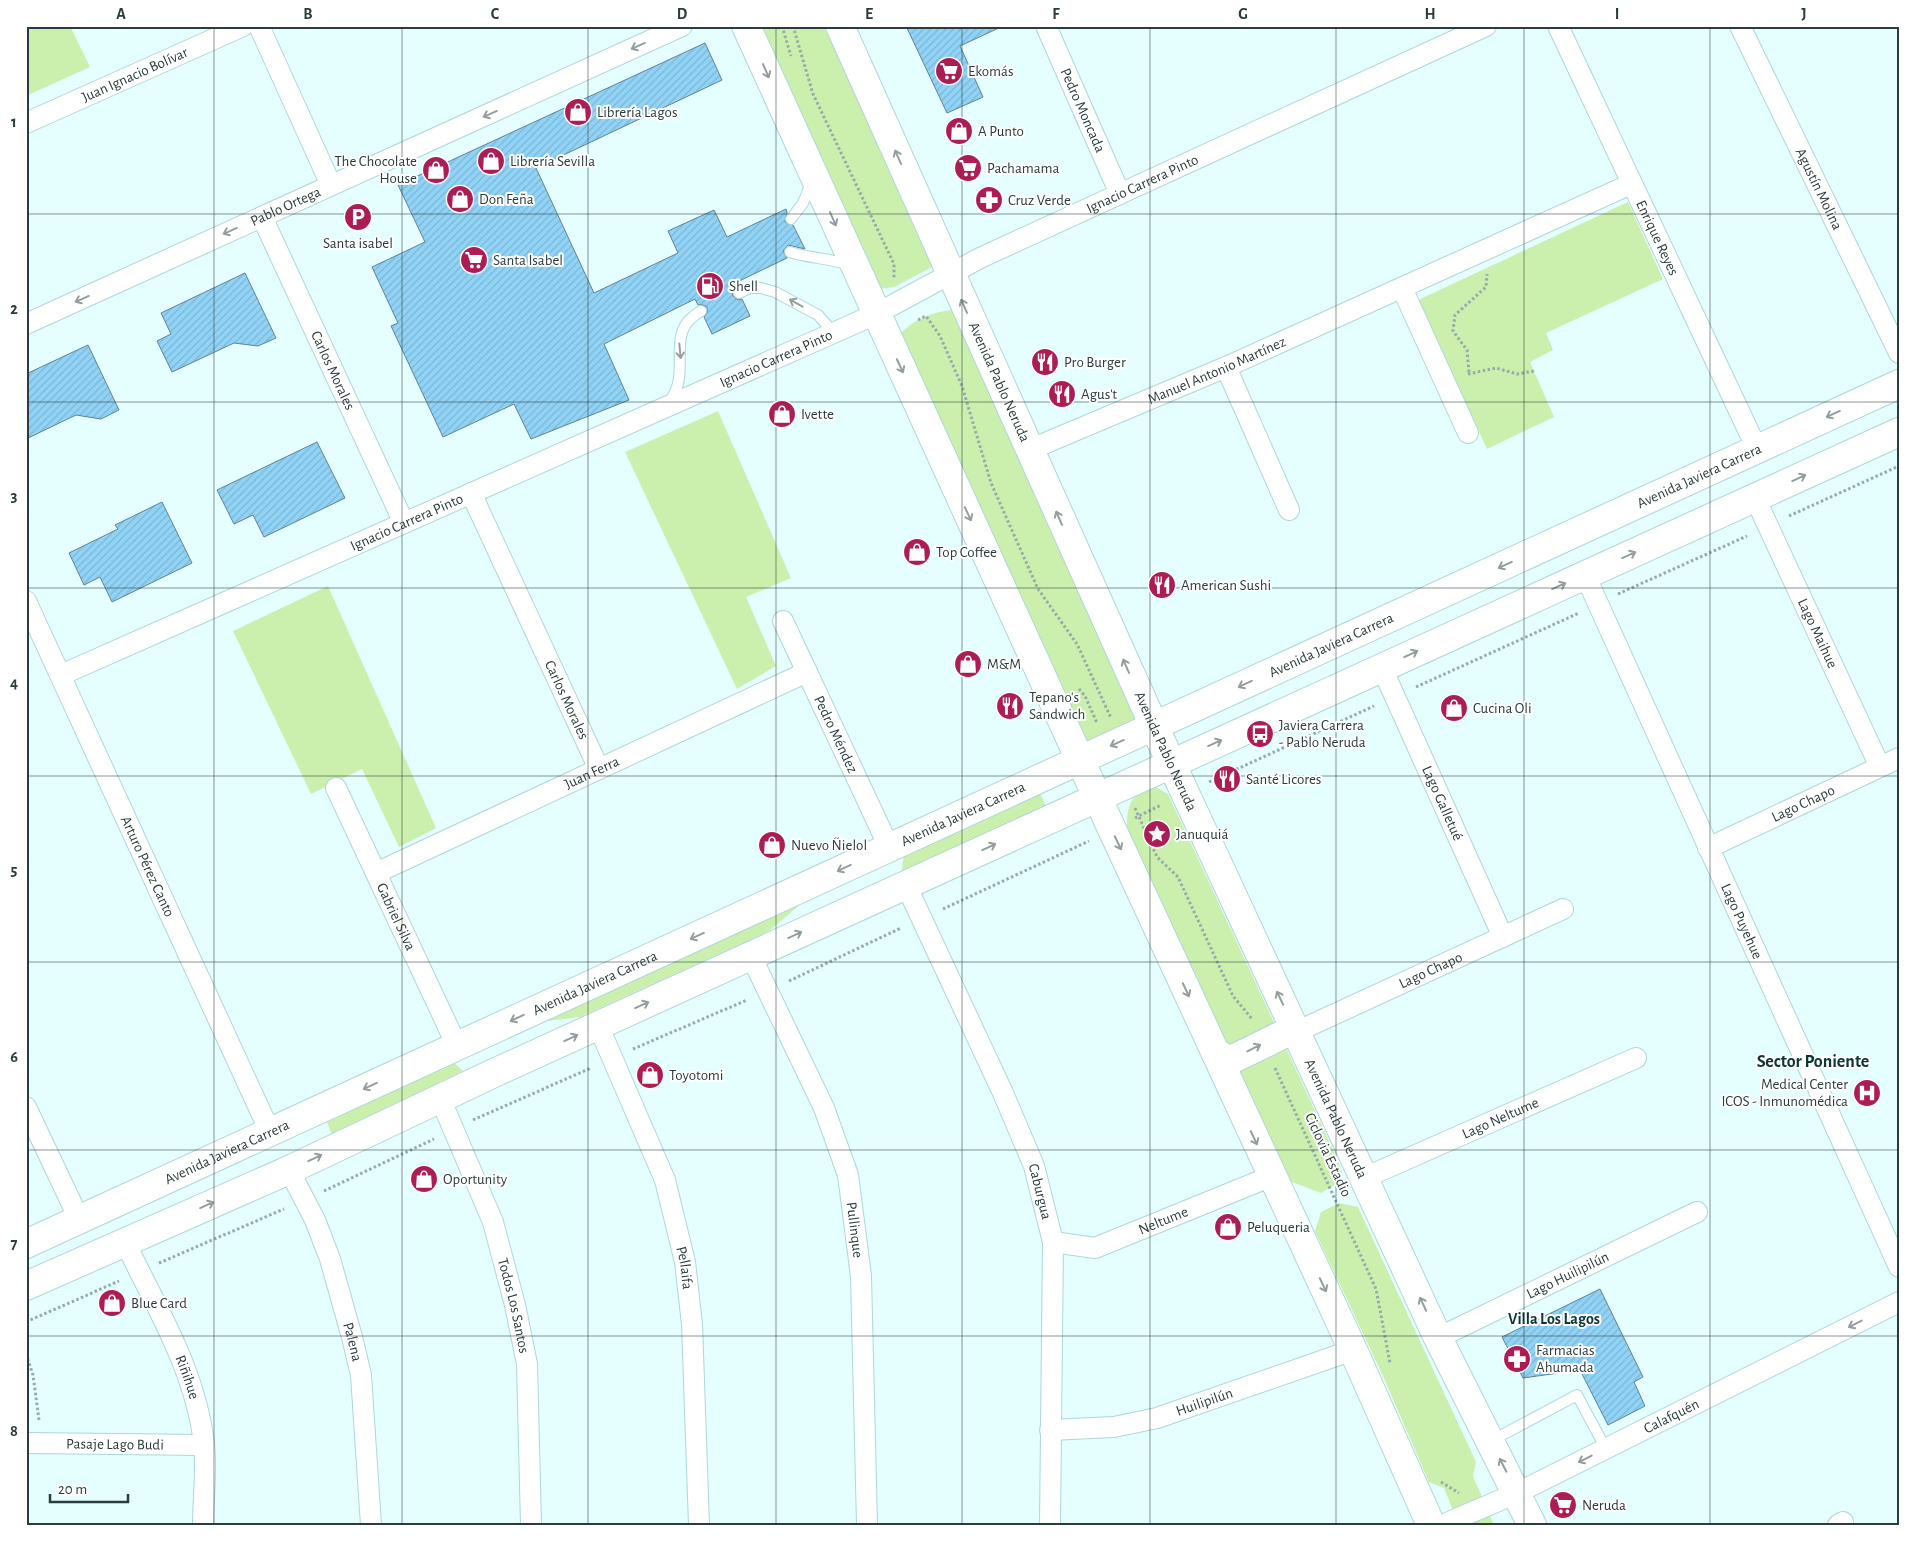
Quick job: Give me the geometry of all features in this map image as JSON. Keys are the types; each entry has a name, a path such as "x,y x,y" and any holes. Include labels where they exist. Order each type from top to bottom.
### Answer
{"main road":[{"path":"746,26 1112,830 1353,1350 1431,1525"},
{"name":"Avenida Pablo Neruda","path":"840,26 1171,764 1438,1338 1532,1525"},
{"name":"Avenida Javiera Carrera","path":"26,1244 1758,448 1892,390"},
{"path":"26,1286 289,1170 494,1072 1899,432"},
{"path":"1585,575 1588,548 1597,522"},
{"path":"889,847 896,889"},
{"path":"1215,1052 1224,1058 1234,1059 1295,1030"},
{"path":"456,1046 494,1072"},
{"path":"254,1185 270,1132"},
{"path":"68,1266 79,1219"}],"street":[{"name":"Juan Ignacio Bolívar","path":"26,124 244,26"},
{"path":"259,26 331,185"},
{"name":"Pablo Ortega","path":"26,324 682,26"},
{"name":"Pedro Moncada","path":"1046,26 1120,194"},
{"name":"Ignacio Carrera Pinto","path":"61,675 876,314 950,274 1459,32 1486,26"},
{"name":"Enrique Reyes","path":"1558,26 1631,184 1758,448"},
{"name":"Agustín Molina","path":"1740,26 1899,352"},
{"name":"Manuel Antonio Martínez","path":"1029,450 1226,367 1631,184"},
{"name":"Carlos Morales","path":"262,217 404,523"},
{"path":"1402,288 1468,433"},
{"path":"1226,367 1289,510"},
{"name":"Carlos Morales","path":"471,494 599,769"},
{"name":"Lago Maihue","path":"1755,498 1880,767"},
{"name":"Lago Puyehue","path":"1585,575 1899,1267"},
{"name":"Arturo Pérez Canto","path":"26,601 270,1132"},
{"name":"Pedro Méndez","path":"783,621 889,847"},
{"name":"Lago Galletué","path":"1382,668 1503,937"},
{"name":"Juan Ferra","path":"376,873 808,672"},
{"name":"Lago Chapo","path":"1708,848 1899,758"},
{"name":"Gabriel Silva","path":"336,788 456,1046"},
{"name":"Caburgua","path":"896,889 922,918 1003,1093 1034,1166 1053,1242 1050,1525"},
{"name":"Lago Chapo","path":"1295,1030 1563,909"},
{"name":"Pullinque","path":"751,956 824,1108 848,1175 861,1276 867,1525"},
{"name":"Pellaifa","path":"598,1025 665,1180 685,1262 692,1324 699,1525"},
{"name":"Lago Neltume","path":"1364,1178 1636,1058"},
{"name":"Todos Los Santos","path":"440,1098 493,1222 515,1305 527,1364 531,1525"},
{"path":"26,1107 79,1219"},
{"name":"Palena","path":"289,1170 315,1220 330,1259 361,1375 371,1525"},
{"name":"Neltume","path":"1053,1242 1095,1248 1272,1176"},
{"name":"Lago Huilipilún","path":"1438,1338 1697,1212"},
{"name":"Riñihue","path":"124,1242 167,1324 195,1403 204,1444 203,1525"},
{"name":"Calafquén","path":"1442,1525 1517,1494 1899,1302"},
{"name":"Huilipilún","path":"1050,1430 1114,1427 1157,1418 1353,1350"},
{"name":"Pasaje Lago Budi","path":"32,1443 204,1444"}],"lane":[{"path":"791,219 803,203 814,176"},
{"path":"790,252 810,258 839,261 856,270"},
{"path":"739,293 750,288 761,288 775,292 818,315 834,333"},
{"path":"663,408 671,399 680,377 680,335 688,320 701,311"},
{"path":"1491,1442 1576,1395 1606,1449"}],"path":[{"path":"793,26 813,94 894,264 894,287"},
{"path":"1469,372 1467,350 1452,331 1455,315 1486,286 1491,246"},
{"path":"926,316 940,336 962,386 990,483 1038,589 1077,644 1114,726"},
{"path":"1446,385 1456,383 1469,372 1496,368 1518,374 1534,371"},
{"path":"26,1322 305,1200 454,1129 768,990 1112,830 1185,793 1899,466"},
{"name":"Ciclovia Estadio","path":"1132,803 1157,857 1178,877 1233,996 1252,1019 1376,1289 1392,1373"},
{"path":"26,1354 37,1398 32,1443"},
{"path":"1433,1476 1458,1492 1470,1513"}],"green space":[{"path":"26,26 70,26 90,67 26,96"},
{"path":"761,26 825,26 932,267 894,287 881,289"},
{"path":"1628,202 1663,279 1546,333 1553,350 1530,362 1554,417 1487,449 1418,300"},
{"path":"952,310 1138,719 1085,743 901,333 924,317"},
{"path":"718,411 791,578 746,597 776,666 737,689 625,452"},
{"path":"328,586 436,828 399,847 362,769 311,794 233,631"},
{"path":"1156,787 1168,794 1336,1156 1342,1172 1338,1183 1321,1193 1289,1181 1127,827 1128,811 1132,800 1141,793"},
{"path":"1040,793 1047,809 901,875 904,855"},
{"path":"801,904 769,931 580,1017 539,1022"},
{"path":"452,1061 463,1071 332,1135 327,1122"},
{"path":"1339,1203 1358,1207 1476,1462 1473,1476 1494,1525 1459,1525 1444,1488 1429,1482 1382,1374 1315,1231 1321,1212"}],"building":[{"name":"Ekomás","path":"906,26 1003,26 960,46 983,97 947,113"},
{"path":"705,43 722,80 536,168 594,293 678,253 668,231 714,210 727,237 786,209 785,222 793,225 805,249 788,245 783,251 787,258 735,283 736,287 732,292 733,296 738,300 742,299 750,316 712,334 704,317 707,313 707,307 698,305 695,299 604,344 629,400 531,439 514,404 443,437 391,326 398,323 372,267 425,242 398,185"},
{"path":"245,273 276,338 258,346 234,343 172,372 157,341 171,334 161,313"},
{"path":"88,345 119,410 101,419 76,415 26,439 26,374"},
{"path":"317,442 345,498 264,537 253,515 234,524 217,490"},
{"path":"162,502 192,563 112,602 100,577 84,585 69,553 118,529 115,525"},
{"path":"1600,1289 1643,1377 1634,1382 1645,1406 1608,1425 1580,1370 1523,1378 1502,1337"}],"place":[{"name":"Ekomás","path":"949,71"},
{"name":"Librería Lagos","path":"578,112"},
{"name":"A Punto","path":"959,131"},
{"name":"Librería Sevilla","path":"491,161"},
{"name":"Pachamama","path":"968,168"},
{"name":"The Chocolate House","path":"436,170"},
{"name":"Don Feña","path":"460,199"},
{"name":"Cruz Verde","path":"989,200"},
{"name":"Santa isabel","path":"358,217"},
{"name":"Santa Isabel","path":"474,260"},
{"name":"Shell","path":"710,286"},
{"name":"Pro Burger","path":"1045,362"},
{"name":"Agus't","path":"1062,394"},
{"name":"Ivette","path":"782,414"},
{"name":"Top Coffee","path":"917,552"},
{"name":"American Sushi","path":"1162,585"},
{"name":"M&M","path":"968,664"},
{"name":"Tepano's Sandwich","path":"1010,706"},
{"name":"Cucina Oli","path":"1454,708"},
{"name":"Javiera Carrera - Pablo Neruda","path":"1260,734"},
{"name":"Santé Licores","path":"1227,779"},
{"name":"Januquiá","path":"1157,834"},
{"name":"Nuevo Ñielol","path":"772,845"},
{"name":"Toyotomi","path":"650,1075"},
{"name":"Medical Center ICOS - Inmunomédica","path":"1867,1093"},
{"name":"Oportunity","path":"424,1179"},
{"name":"Peluqueria","path":"1228,1227"},
{"name":"Blue Card","path":"112,1303"},
{"name":"Farmacias Ahumada","path":"1517,1359"},
{"name":"Neruda","path":"1563,1505"}],"district":[{"name":"Sector Poniente","path":"1813,1062"},
{"name":"Villa Los Lagos","path":"1554,1319"}]}
